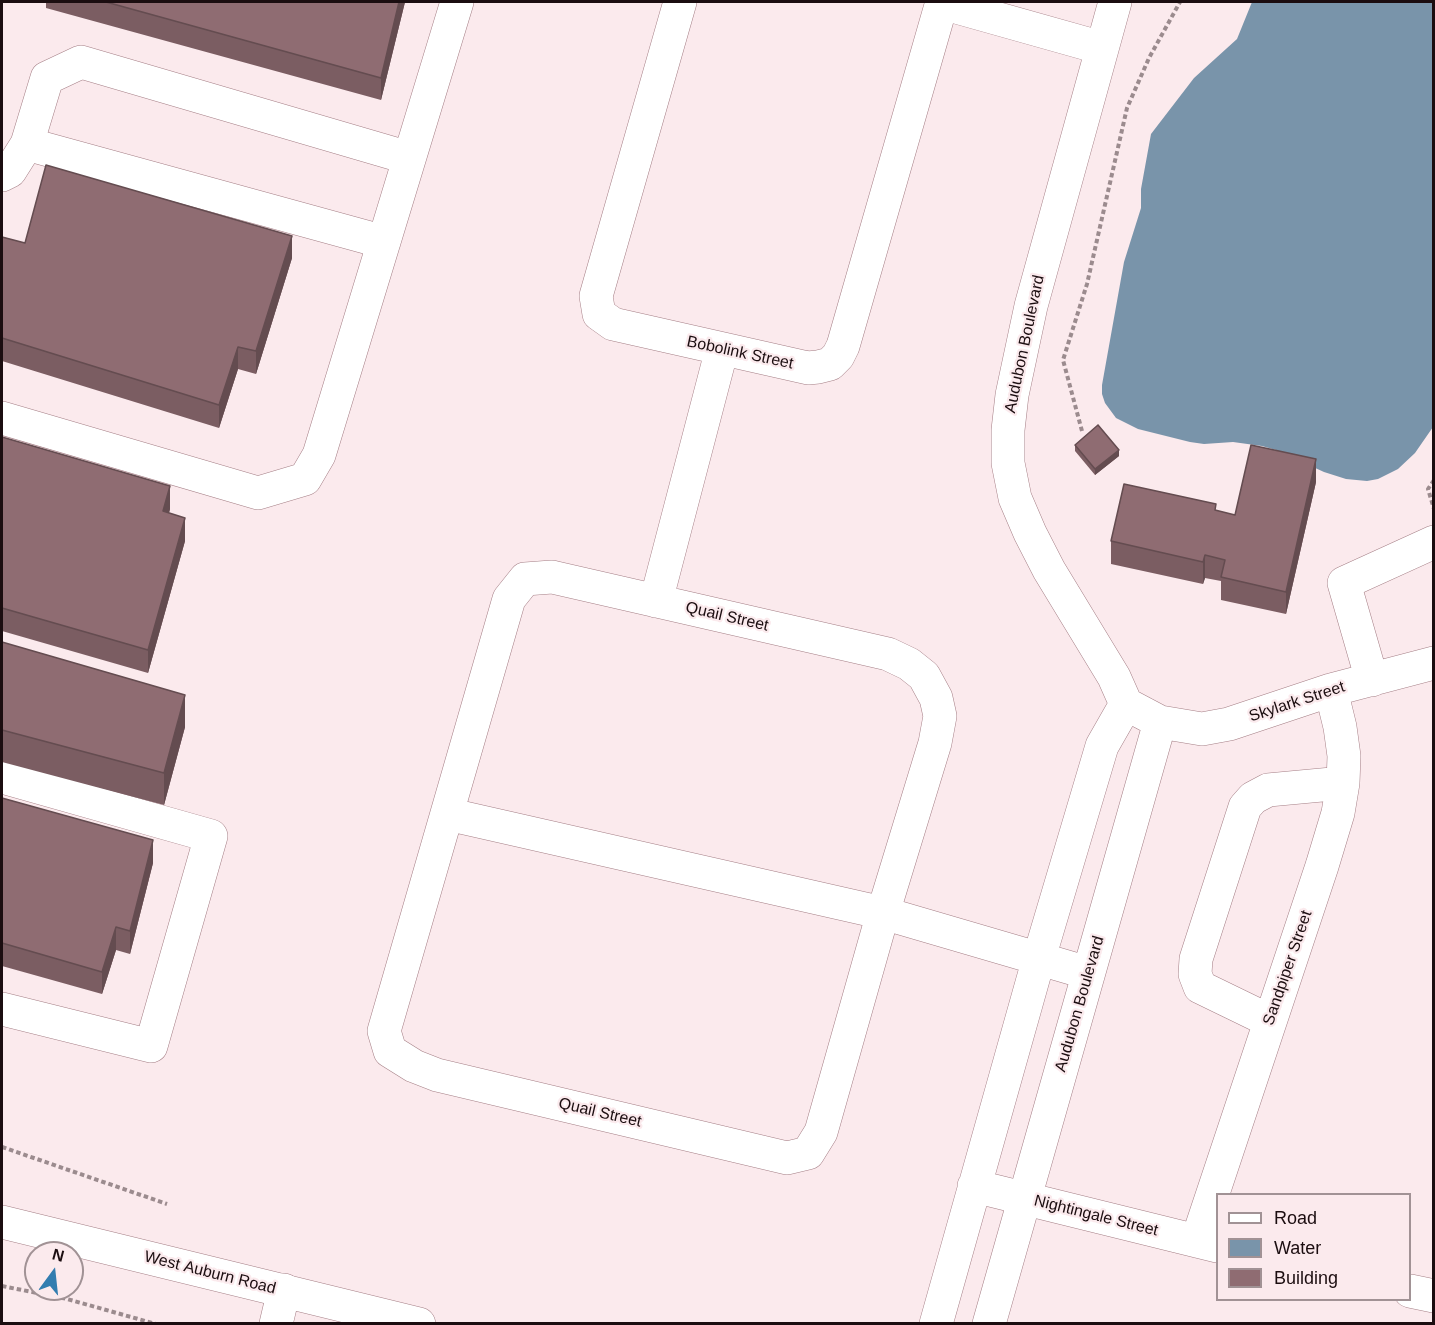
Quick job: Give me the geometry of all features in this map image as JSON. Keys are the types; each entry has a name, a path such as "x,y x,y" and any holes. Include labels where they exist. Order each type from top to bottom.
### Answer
{"street":[{"path":"2,418 258,493 305,479 319,455 457,2"},
{"name":"Bobolink Street","path":"680,2 596,296 599,314 613,324 808,368 830,364 838,356 843,346 942,2 1102,48"},
{"name":"Audubon Boulevard","path":"1115,2 1031,306 1012,395 1008,430 1008,463 1016,498 1030,533 1049,570 1114,677 1126,704"},
{"path":"2,174 10,171 27,144 47,78 81,62 409,158"},
{"path":"27,144 384,242"},
{"path":"656,601 722,349"},
{"path":"1372,680 1344,583 1434,542"},
{"name":"Quail Street","path":"552,577 656,601 888,654 909,664 924,676 936,698 940,716 935,743 883,913 821,1132 808,1153 787,1158 436,1075 414,1066 390,1051 384,1031 510,599 525,579 552,577"},
{"name":"Skylark Street","path":"1160,722 1202,729 1229,724 1331,690 1434,663"},
{"name":"Sandpiper Street","path":"1221,1193 1270,1021 1338,813 1343,783 1344,756 1331,690"},
{"path":"936,1323 1101,746 1126,704 1160,722"},
{"name":"Audubon Boulevard","path":"989,1323 1160,722"},
{"path":"2,777 211,836 151,1046 2,1009"},
{"path":"1270,1021 1200,987 1195,974 1196,959 1245,807 1252,798 1268,790 1343,783"},
{"path":"447,814 883,913 1088,973"},
{"name":"Nightingale Street","path":"974,1186 1207,1243"},
{"name":"Sandpiper Street","path":"1207,1243 1216,1211"},
{"name":"West Auburn Road","path":"2,1222 419,1323"},
{"path":"276,1323 284,1290"},
{"path":"1411,1291 1434,1296"}],"path":[{"path":"1082,431 1064,360 1087,284 1127,108 1149,58 1180,2"},
{"path":"1434,480 1428,489 1434,509"},
{"path":"2,1147 167,1204"},
{"path":"2,1286 67,1299 156,1323"}],"water":[{"path":"1252,2 1433,2 1433,427 1415,453 1398,469 1378,479 1367,481 1346,479 1262,446 1233,442 1204,444 1138,429 1116,418 1105,403 1102,394 1124,262 1141,208 1141,189 1151,134 1194,78 1237,39"}],"building":[{"path":"106,2 399,2 381,78"},
{"path":"46,165 292,236 256,351 238,347 219,405 2,338 2,237 25,243"},
{"path":"1098,425 1119,450 1095,469 1075,445"},
{"path":"2,437 170,486 163,511 185,518 148,650 2,608"},
{"path":"1251,445 1316,459 1286,592 1221,577 1225,560 1205,555 1203,562 1111,541 1124,484 1216,504 1215,510 1235,515"},
{"path":"2,642 185,695 164,773 2,730"},
{"path":"2,798 153,840 130,931 116,927 102,972 2,943"}]}
